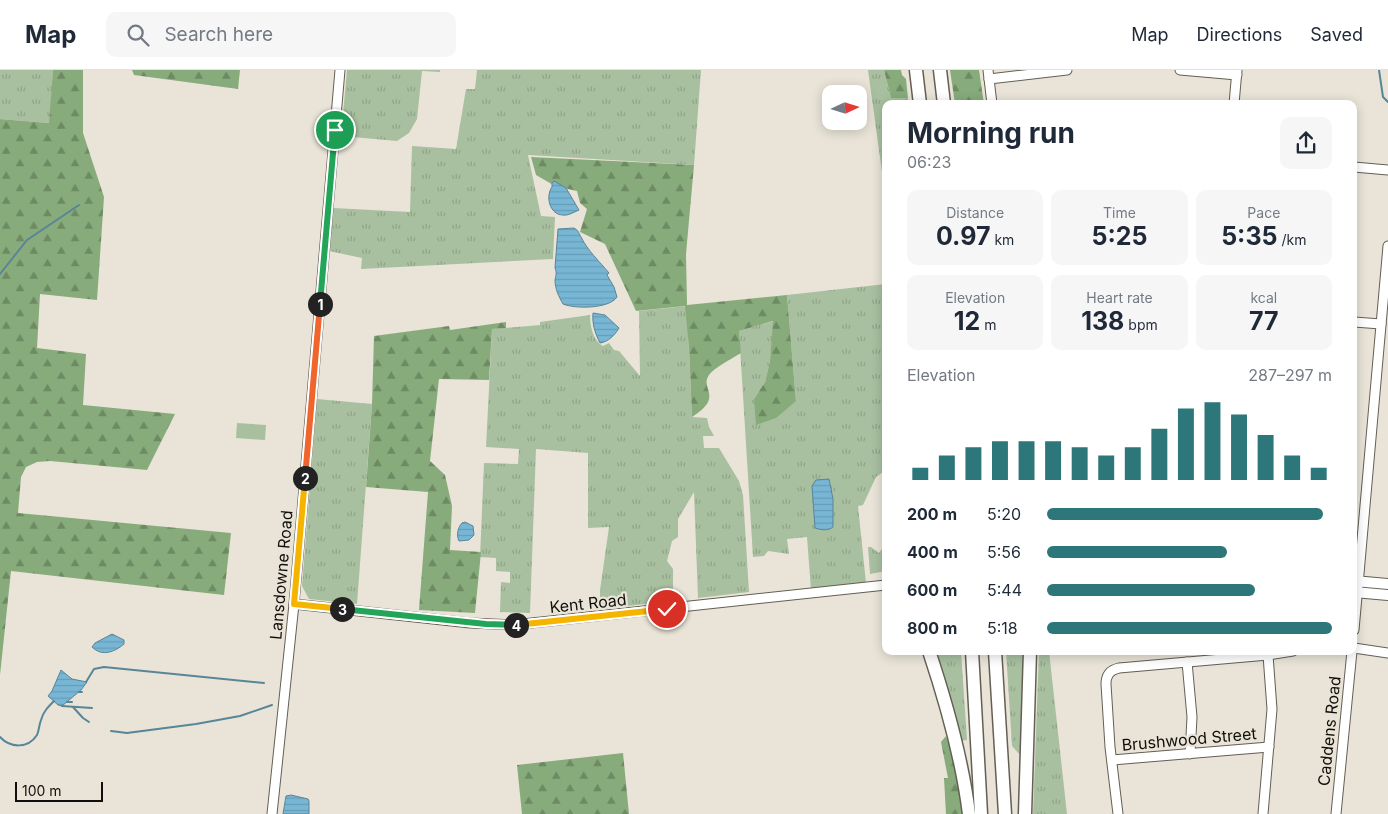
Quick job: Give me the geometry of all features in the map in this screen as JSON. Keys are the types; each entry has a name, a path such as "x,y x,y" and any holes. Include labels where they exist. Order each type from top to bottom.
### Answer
{"highway":[{"path":"916,70 920,100"},
{"path":"940,70 944,100"},
{"path":"930,655 945,699 960,757 968,814"},
{"path":"972,655 981,814"},
{"path":"995,655 1005,814"},
{"path":"1025,814 1030,655"}],"main road":[{"path":"1357,581 1388,584"},
{"path":"1357,592 1388,595"}],"street":[{"name":"Lansdowne Road","path":"272,814 294,604 340,70"},
{"path":"992,100 989,75 1067,70"},
{"path":"1180,70 1237,72 1234,100"},
{"path":"1357,167 1388,170"},
{"path":"1357,571 1388,246"},
{"path":"1357,322 1381,324"},
{"name":"Kent Road","path":"294,604 470,623 512,625 882,585"},
{"path":"1357,650 1388,653"},
{"path":"1118,814 1106,684 1109,673 1119,668 1268,655 1272,709 1262,814"},
{"name":"Caddens Road","path":"1336,814 1352,655"},
{"path":"1187,662 1192,717 1190,754"},
{"name":"Brushwood Street","path":"1112,760 1269,747"}],"green space":[{"path":"0,70 53,70 50,123 0,119"},
{"path":"53,70 83,70 83,133 104,197 97,300 40,294 37,348 86,354 83,405 175,414 147,470 50,461 37,462 26,467 21,477 18,513 231,533 224,595 11,571 0,675 0,119 49,123"},
{"path":"132,70 240,70 238,89 134,75"},
{"path":"347,70 440,70 440,72 422,71 417,119 409,133 397,141 341,136"},
{"path":"477,70 701,70 694,165 528,155 541,216 555,217 553,259 361,269 362,258 329,251 333,208 410,212 412,146 456,149 466,89 475,89"},
{"path":"868,70 884,70 891,98 908,98 908,100 882,100 882,172"},
{"path":"884,70 901,70 902,75 906,79 908,98 891,98"},
{"path":"950,70 979,70 983,100 954,100"},
{"path":"531,157 694,165 686,254 687,305 787,295 796,401 776,418 756,425 754,399 765,382 770,361 773,321 739,331 741,353 711,372 707,380 709,398 707,404 692,417 685,306 636,311 605,244 580,232 587,209 580,203 577,191 555,186 536,175"},
{"path":"882,284 882,473 876,477 863,505 858,506 866,583 811,590 807,537 787,539 789,554 768,551 764,556 753,557 739,331 774,321 770,361 765,382 754,399 796,401 787,295"},
{"path":"687,306 692,417 707,418 714,436 703,436 704,448 719,448 739,481 743,495 749,592 698,598 694,492 678,519 678,537 672,541 667,561 673,569 673,601 600,609 600,590 609,527 588,528 588,453 536,449 530,613 500,612 501,582 510,583 510,572 496,571 496,558 480,557 484,463 518,464 519,449 486,447 492,329 540,325 540,322 590,315 591,328 597,341 603,346 609,343 614,350 619,351 640,376 639,311"},
{"path":"506,322 506,328 492,329 489,380 439,379 430,461 445,475 452,506 450,550 481,552 475,613 419,610 428,492 366,487 372,404 374,336 449,326 450,330"},
{"path":"317,399 372,404 357,604 309,599 302,586"},
{"path":"237,423 266,425 265,440 236,438"},
{"path":"868,547 879,553 882,549 882,572 870,574"},
{"path":"938,655 961,655 967,740 960,741"},
{"path":"1006,655 1023,655 1020,755 1012,746"},
{"path":"1039,655 1049,655 1067,814 1033,814"},
{"path":"946,736 956,763 963,814 946,814 944,778 948,778 941,742"},
{"path":"623,753 629,814 522,814 517,765"}],"water":[{"path":"554,181 566,188 579,210 565,215 559,214 552,209 549,196"},
{"path":"574,228 609,273 607,275 617,297 607,304 592,307 568,306 563,304 559,296 555,280 558,229"},
{"path":"593,313 605,315 619,328 606,341 600,343 595,332"},
{"path":"829,479 833,499 833,527 827,530 815,528 812,486 816,480"},
{"path":"465,522 473,526 474,535 469,540 459,541 459,529 462,523"},
{"path":"112,634 124,640 124,644 117,649 104,653 92,647 95,643"},
{"path":"61,670 72,679 87,682 81,690 62,706 58,705 48,696"},
{"path":"291,795 308,799 309,814 283,814 286,796"}],"waterway":[{"path":"1379,70 1383,97 1388,102"},
{"path":"0,274 27,240 79,205"},
{"path":"86,682 94,669 104,667 264,683"},
{"path":"0,737 14,745 29,743 37,735 43,714 54,701"},
{"path":"67,702 72,702"},
{"path":"111,731 127,733 196,724 240,716 272,705"},
{"path":"62,706 92,708"},
{"path":"73,707 89,722"}],"route":[{"path":"335,130 294,604 498,625 524,625 667,609"}]}
